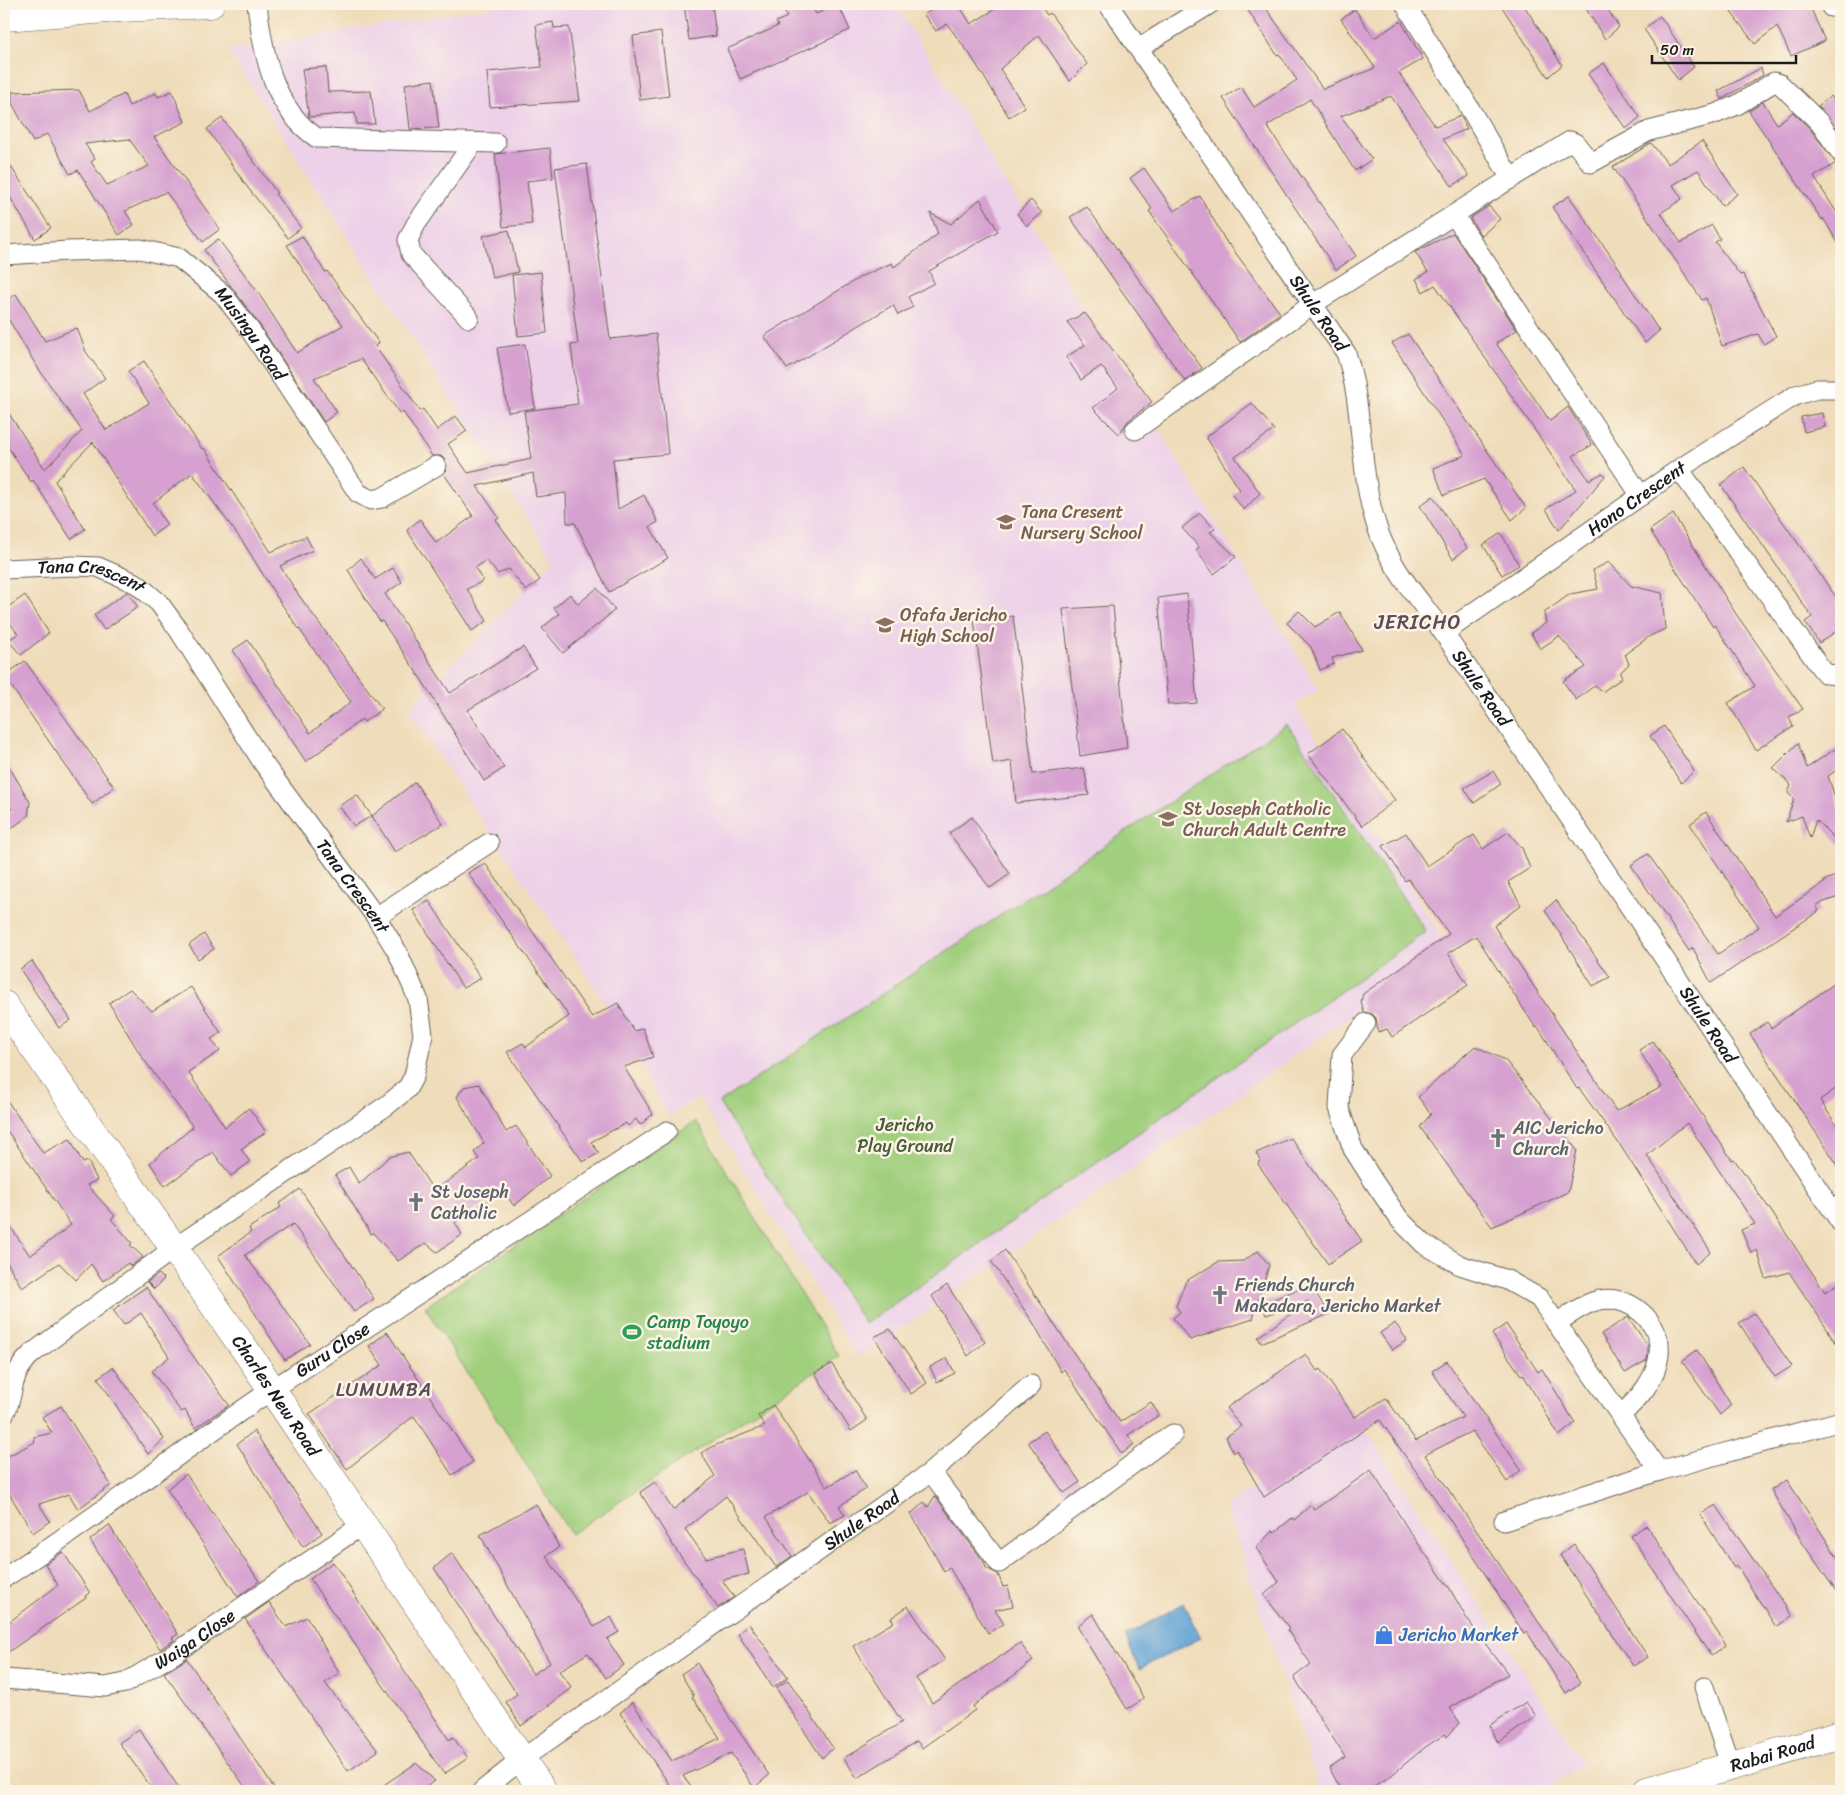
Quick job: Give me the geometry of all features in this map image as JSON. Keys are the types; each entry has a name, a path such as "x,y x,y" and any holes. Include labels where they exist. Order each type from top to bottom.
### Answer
{"street":[{"path":"4,17 119,8 210,4"},
{"path":"257,4 261,40 272,77 285,104 300,126 317,138 496,143"},
{"name":"Shule Road","path":"1108,4 1346,353 1354,376 1371,514 1385,548 1408,586 1444,633 1590,846 1841,1222"},
{"path":"1139,48 1210,4"},
{"path":"1405,4 1464,96 1511,179"},
{"path":"1135,430 1313,304 1570,141 1575,143 1591,163 1649,131 1715,114 1737,105 1774,82 1780,84 1820,123 1841,153"},
{"path":"469,318 411,254 408,240 416,224 474,142"},
{"path":"1454,215 1641,496"},
{"name":"Musingu Road","path":"4,255 140,249 178,258 223,294 250,330 358,493 371,500 382,498 436,466"},
{"name":"Hono Crescent","path":"1444,633 1679,469 1796,396 1817,389 1841,388"},
{"path":"1679,469 1820,667 1826,674 1841,675"},
{"name":"Tana Crescent","path":"4,569 73,566 98,568 137,584 148,592 168,614 216,693 291,804 376,918 398,953 413,984 422,1016 423,1035 419,1056 414,1076 406,1089 360,1125 173,1250"},
{"path":"376,918 489,844"},
{"name":"Charles New Road","path":"4,1005 272,1390 543,1791"},
{"path":"1366,1023 1342,1055 1339,1108 1353,1149 1374,1182 1400,1220 1424,1244 1460,1265 1507,1280 1539,1298 1659,1470"},
{"name":"Guru Close","path":"4,1578 56,1544 272,1390 547,1212 667,1131"},
{"path":"4,1414 10,1401 17,1372 24,1360 173,1250"},
{"path":"1556,1322 1596,1301 1614,1300 1630,1304 1641,1311 1649,1320 1659,1344 1659,1356 1647,1386 1639,1398 1621,1415"},
{"name":"Shule Road","path":"482,1791 522,1759 931,1472 1031,1385"},
{"path":"1504,1521 1659,1470 1841,1421"},
{"path":"931,1472 999,1564 1173,1434"},
{"name":"Waiga Close","path":"4,1679 105,1687 125,1683 174,1654 362,1525"},
{"path":"1704,1688 1731,1767"},
{"name":"Rabai Road","path":"1647,1791 1841,1734"}],"shaded area":[{"name":"Ofafa Jericho High School","path":"510,4 896,4 1319,690 1294,704 1447,946 1228,1103 858,1358 699,1097 668,1116 613,1014 408,710 554,560 228,50"},
{"name":"Jericho Market","path":"1357,1416 1583,1764 1544,1791 1320,1791 1226,1506"}],"green space":[{"name":"Jericho Play Ground","path":"1287,724 1426,932 865,1324 719,1103"},
{"name":"Camp Toyoyo stadium","path":"696,1121 839,1356 571,1534 425,1307"}],"water":[{"path":"1184,1603 1201,1638 1139,1669 1125,1636"}],"building":[{"path":"684,4 712,4 716,36 689,40"},
{"path":"781,4 811,4 816,14 838,4 850,30 740,79 727,49 778,26 776,22 787,17"},
{"path":"940,4 958,4 971,24 1003,4 1039,4 1047,15 1050,13 1087,64 1070,81 1039,35 1000,69 1025,107 1009,117 971,56 947,24 936,31 924,15"},
{"path":"1244,4 1263,4 1323,89 1375,68 1341,19 1355,9 1374,38 1401,21 1423,59 1399,73 1435,126 1461,116 1467,129 1443,139 1469,176 1452,186 1391,96 1341,116 1372,159 1355,171 1310,99 1267,126 1356,256 1336,270 1223,98 1241,87 1254,107 1297,80 1279,54 1277,55"},
{"path":"1500,4 1523,4 1562,65 1548,77"},
{"path":"1583,4 1604,4 1619,27 1605,39"},
{"path":"1725,4 1809,4 1825,41 1791,56 1777,26 1755,44"},
{"path":"1660,16 1694,67 1678,80 1644,29"},
{"path":"553,22 554,28 569,27 580,101 490,107 487,72 542,67 536,25"},
{"path":"661,32 669,96 640,100 633,36"},
{"path":"1604,63 1640,117 1626,129 1588,74"},
{"path":"326,67 328,92 371,91 375,124 357,124 355,113 309,117 302,69"},
{"path":"1761,68 1763,75 1722,99 1718,91"},
{"path":"433,80 439,128 410,129 405,84"},
{"path":"79,90 90,111 124,94 129,106 156,93 158,97 172,91 185,122 154,137 220,229 203,242 166,192 125,211 134,225 119,235 78,170 70,174 47,134 33,142 12,103 12,92","holes":["129,139 149,166 107,185 91,162 95,159 85,144"]},
{"path":"1831,96 1841,108 1840,132 1818,106"},
{"path":"1763,102 1777,124 1793,112 1811,130 1836,163 1814,177 1841,219 1841,248 1823,218 1822,220 1749,111"},
{"path":"222,118 301,228 288,238 248,188 207,129"},
{"path":"1702,141 1737,194 1722,206 1698,170 1673,185 1682,199 1661,213 1681,243 1712,225 1720,239 1715,242 1740,275 1743,274 1776,336 1764,344 1758,334 1722,346 1706,298 1702,300 1613,167 1651,143 1668,164"},
{"path":"550,148 553,178 527,181 532,224 503,227 495,154"},
{"path":"4,156 51,228 35,239 4,187"},
{"path":"587,164 610,339 656,334 668,454 613,459 618,509 644,495 658,522 650,527 668,558 609,592 575,523 567,523 566,493 536,497 533,473 477,486 499,518 496,520 540,580 526,591 509,569 498,574 486,560 475,568 483,581 467,589 487,621 472,631 407,530 420,519 436,543 473,516 444,474 447,466 445,460 441,456 432,456 403,412 400,414 361,359 314,378 337,412 324,422 259,324 204,250 218,239 257,291 297,353 343,325 323,301 287,245 302,236 325,272 327,271 379,343 375,346 420,411 423,409 437,430 456,416 467,431 448,444 468,473 531,459 524,411 578,404 571,345 578,344 555,168"},
{"path":"1144,168 1174,211 1200,196 1228,245 1280,313 1240,342 1149,211 1152,209 1130,178"},
{"path":"1569,196 1622,272 1659,331 1645,343 1552,207"},
{"path":"980,199 998,231 929,271 934,283 908,297 913,307 898,315 893,305 787,369 764,336 862,276 892,263 894,267 938,234 930,213 951,224"},
{"path":"1031,200 1042,213 1027,226 1017,214"},
{"path":"1489,206 1500,219 1481,236 1470,218"},
{"path":"1087,207 1202,368 1185,381 1070,217"},
{"path":"509,230 518,272 492,278 483,236"},
{"path":"1453,233 1517,330 1496,343 1550,421 1568,407 1592,445 1573,456 1589,480 1603,473 1605,476 1559,530 1546,509 1576,490 1435,285 1423,292 1416,279 1428,272 1415,252"},
{"path":"541,272 547,333 518,336 512,275"},
{"path":"16,294 45,341 77,328 86,352 105,378 83,394 106,430 149,403 128,371 144,361 202,449 204,448 271,552 306,536 313,550 280,566 300,597 382,709 364,722 362,719 306,762 233,650 248,640 310,733 351,702 280,602 243,542 192,473 153,503 167,525 152,536 93,442 55,481 85,529 71,539 33,480 31,482 4,441 4,406 45,469 82,431 36,365 4,312 4,303"},
{"path":"1085,313 1152,402 1128,421 1119,434 1093,408 1118,388 1101,366 1081,380 1066,357 1085,345 1067,322"},
{"path":"1408,334 1526,508 1512,520 1484,479 1444,495 1433,468 1465,455 1392,343"},
{"path":"525,344 535,408 508,412 497,348"},
{"path":"1252,403 1274,430 1235,457 1260,493 1244,510 1232,495 1240,490 1206,437"},
{"path":"1822,413 1825,427 1804,432 1801,417"},
{"path":"1744,467 1841,604 1841,628 1819,643 1805,622 1812,617 1721,485"},
{"path":"1433,496 1467,548 1453,559 1420,506"},
{"path":"1200,513 1215,529 1210,532 1236,557 1214,574 1196,550 1199,547 1182,528"},
{"path":"1673,514 1736,614 1803,709 1789,717 1793,727 1756,750 1728,703 1755,686 1715,625 1713,627 1650,530"},
{"path":"1501,533 1519,565 1502,575 1483,545"},
{"path":"361,558 375,579 393,568 402,582 385,594 450,693 523,647 536,668 468,710 504,768 484,781 423,682 382,621 380,622 348,570"},
{"path":"1609,562 1631,586 1662,593 1665,629 1650,636 1625,654 1629,664 1620,673 1622,678 1602,692 1595,685 1576,700 1563,681 1586,667 1559,636 1540,649 1531,633 1546,623 1544,613 1570,594 1598,589 1593,570"},
{"path":"597,588 615,610 563,653 542,628 559,614 554,608 570,594 578,604"},
{"path":"127,592 138,607 104,630 94,615"},
{"path":"1187,594 1197,703 1168,705 1158,598"},
{"path":"25,595 49,633 21,655 8,640 18,634 4,615 4,610"},
{"path":"1113,606 1127,748 1080,756 1063,609"},
{"path":"1299,611 1315,627 1340,612 1362,650 1332,658 1334,664 1320,670 1311,647 1287,623"},
{"path":"1013,616 1033,774 1084,768 1089,795 1016,803 1012,761 993,764 974,620"},
{"path":"25,661 114,787 92,804 4,676"},
{"path":"1664,726 1694,771 1681,783 1650,736"},
{"path":"1342,729 1395,800 1362,826 1308,754"},
{"path":"1798,743 1807,768 1841,745 1841,767 1828,776 1841,815 1841,845 1816,820 1810,838 1802,816 1786,822 1794,799 1788,793 1791,785 1773,768"},
{"path":"4,758 30,802 28,816 4,834 4,820 12,810 4,794"},
{"path":"1493,771 1501,784 1474,803 1464,788"},
{"path":"415,782 443,824 395,852 372,816"},
{"path":"357,795 372,816 354,826 339,806"},
{"path":"1706,812 1775,916 1825,882 1825,880 1841,874 1841,896 1816,905 1819,911 1711,983 1693,948 1689,951 1631,865 1648,854 1718,954 1759,927 1690,824"},
{"path":"972,817 1010,874 990,888 949,833"},
{"path":"1508,832 1522,848 1530,868 1508,882 1521,905 1494,926 1616,1111 1662,1087 1639,1050 1653,1041 1732,1160 1734,1159 1771,1211 1825,1292 1841,1282 1841,1350 1789,1272 1766,1279 1757,1250 1751,1253 1741,1230 1755,1224 1687,1123 1647,1155 1711,1252 1696,1264 1620,1145 1579,1088 1577,1089 1538,1027 1536,1028 1476,936 1448,953 1468,985 1392,1037 1387,1029 1378,1032 1376,1018 1372,1014 1364,1012 1361,1002 1363,994 1449,934 1408,879 1405,881 1383,846 1406,833 1427,866 1474,835 1483,849"},
{"path":"485,863 592,1017 618,1003 634,1031 643,1028 653,1057 624,1067 653,1114 640,1125 636,1119 628,1126 626,1123 591,1142 599,1153 583,1162 507,1052 523,1043 526,1047 569,1016 468,873"},
{"path":"1556,900 1610,977 1593,986 1545,910"},
{"path":"429,901 481,978 463,988 413,910"},
{"path":"204,934 214,949 198,959 189,945"},
{"path":"32,961 71,1020 59,1028 20,969"},
{"path":"1841,979 1841,1085 1820,1100 1841,1132 1841,1170 1750,1034 1767,1022 1771,1028"},
{"path":"191,987 221,1033 211,1039 220,1051 188,1072 225,1127 249,1108 266,1132 241,1149 250,1162 231,1176 213,1152 165,1186 150,1163 193,1127 142,1057 109,1003 130,989 152,1011"},
{"name":"AIC Jericho Church","path":"1475,1046 1505,1060 1577,1150 1568,1192 1492,1227 1420,1127 1431,1114 1418,1097"},
{"path":"479,1084 506,1132 516,1126 550,1176 514,1206 503,1191 455,1222 462,1235 437,1252 426,1243 398,1261 373,1233 371,1234 335,1175 349,1167 359,1184 389,1157 408,1152 434,1191 479,1159 474,1152 484,1143 457,1097 464,1087"},
{"path":"4,1096 43,1153 70,1139 83,1163 88,1161 97,1180 87,1185 115,1216 111,1219 132,1243 130,1245 143,1257 131,1266 128,1263 103,1281 91,1264 76,1280 59,1263 22,1288 4,1257 4,1217 30,1256 71,1225 4,1126"},
{"path":"1291,1138 1362,1241 1328,1264 1258,1164 1260,1160 1256,1153"},
{"path":"300,1189 374,1299 354,1312 293,1224 245,1255 310,1344 285,1360 218,1256 251,1232 249,1228 281,1207 279,1204"},
{"path":"1005,1250 1120,1422 1151,1402 1159,1415 1128,1435 1134,1444 1122,1454 1064,1369 1061,1372 1034,1324 991,1261"},
{"name":"Friends Church Makadara, Jericho Market","path":"1258,1251 1269,1265 1253,1319 1190,1340 1173,1318 1180,1312 1176,1306 1186,1281 1218,1262 1243,1261"},
{"path":"159,1274 164,1279 154,1289 147,1282"},
{"path":"1310,1284 1329,1314 1261,1343 1258,1337 1309,1301 1266,1315 1262,1304"},
{"path":"947,1285 985,1342 968,1356 932,1296"},
{"path":"146,1287 182,1341 229,1405 195,1428 185,1410 181,1412 152,1371 169,1357 141,1313 124,1325 113,1310"},
{"path":"1754,1313 1792,1366 1775,1377 1739,1323"},
{"path":"1628,1317 1648,1346 1648,1354 1647,1360 1625,1373 1601,1334"},
{"path":"1395,1323 1407,1340 1392,1350 1380,1333"},
{"path":"1506,1324 1538,1372 1542,1369 1575,1423 1559,1436 1523,1374 1521,1375 1492,1334"},
{"path":"890,1329 927,1383 911,1394 874,1337"},
{"path":"387,1332 473,1462 452,1475 414,1416 347,1469 309,1414 382,1365 369,1346"},
{"path":"1697,1350 1731,1405 1720,1415 1682,1361"},
{"path":"1306,1354 1317,1371 1320,1369 1355,1417 1386,1398 1416,1441 1463,1417 1432,1371 1447,1361 1521,1470 1507,1482 1472,1431 1425,1455 1580,1683 1566,1693 1527,1632 1524,1634 1448,1517 1380,1420 1264,1497 1237,1450 1234,1453 1226,1437 1241,1426 1226,1408"},
{"path":"947,1358 955,1373 937,1382 930,1367"},
{"path":"832,1364 867,1420 851,1431 815,1373"},
{"path":"113,1367 164,1439 148,1454 98,1378"},
{"path":"773,1405 827,1487 855,1470 866,1489 839,1506 845,1515 830,1523 808,1492 766,1517 792,1556 776,1567 726,1496 685,1529 706,1558 743,1549 749,1574 722,1580 734,1597 718,1608 674,1547 640,1492 655,1482 673,1510 715,1476 701,1453 716,1445 765,1426 758,1416"},
{"path":"61,1406 111,1485 78,1509 69,1494 39,1504 50,1521 33,1533 4,1485 4,1458 35,1442 34,1437 52,1433 42,1417"},
{"path":"254,1431 322,1533 303,1547 237,1444"},
{"path":"1045,1431 1080,1482 1064,1493 1028,1442"},
{"path":"1371,1470 1408,1529 1450,1589 1467,1619 1508,1674 1450,1708 1460,1723 1447,1737 1445,1734 1424,1748 1388,1778 1364,1791 1342,1791 1329,1768 1345,1757 1294,1677 1311,1664 1287,1630 1289,1628 1264,1595 1279,1582 1256,1548 1272,1531 1274,1533 1292,1518 1294,1520 1311,1505 1314,1510"},
{"path":"186,1474 259,1581 238,1597 167,1489"},
{"path":"1787,1480 1841,1563 1841,1598 1804,1545 1771,1490"},
{"path":"935,1496 984,1562 986,1568 998,1574 1003,1587 1008,1586 1013,1606 995,1610 1004,1624 988,1633 949,1567 944,1571 911,1514 924,1502 928,1507"},
{"path":"536,1504 559,1547 546,1556 594,1627 611,1617 619,1632 607,1639 624,1665 606,1678 588,1653 559,1671 572,1688 521,1726 506,1702 517,1694 434,1568 452,1553 533,1674 550,1663 480,1535"},
{"path":"1716,1505 1792,1616 1776,1627 1737,1566 1734,1568 1700,1514"},
{"path":"109,1525 178,1634 172,1638 174,1640 160,1649 90,1540"},
{"path":"1646,1525 1726,1645 1711,1656 1631,1536"},
{"path":"1574,1544 1648,1657 1633,1666 1560,1555"},
{"path":"63,1552 90,1593 85,1596 86,1598 4,1655 4,1626 58,1585 45,1564"},
{"path":"333,1562 449,1740 453,1737 468,1758 444,1774 310,1579"},
{"path":"269,1602 286,1627 307,1617 339,1673 325,1683 378,1751 348,1771 245,1619"},
{"path":"908,1606 945,1660 916,1678 932,1703 1020,1643 1033,1661 973,1706 975,1710 922,1748 917,1741 857,1778 844,1758 902,1722 853,1646 894,1622 891,1618"},
{"path":"1093,1614 1144,1699 1127,1709 1077,1626"},
{"path":"749,1624 788,1677 773,1688 738,1634"},
{"path":"187,1659 276,1791 248,1791 164,1673"},
{"path":"697,1663 727,1714 769,1775 754,1788 731,1753 683,1776 694,1791 674,1791 620,1713 632,1702 672,1761 720,1738 692,1697 694,1696 681,1674"},
{"path":"788,1680 833,1748 822,1758 776,1688"},
{"path":"1526,1702 1536,1716 1498,1743 1490,1725"},
{"path":"139,1729 181,1791 154,1791 119,1743"},
{"path":"416,1763 435,1781 420,1791 375,1791"}],"place":[{"name":"Tana Cresent Nursery School","path":"1006,522"},
{"name":"Ofafa Jericho High School","path":"885,625"},
{"name":"St Joseph Catholic Church Adult Centre","path":"1168,819"},
{"name":"AIC Jericho Church","path":"1498,1138"},
{"name":"St Joseph Catholic","path":"416,1202"},
{"name":"Friends Church Makadara, Jericho Market","path":"1220,1295"},
{"name":"Camp Toyoyo stadium","path":"632,1332"},
{"name":"Jericho Market","path":"1384,1635"}],"district":[{"name":"JERICHO","path":"1418,622"},
{"name":"LUMUMBA","path":"384,1389"}]}
